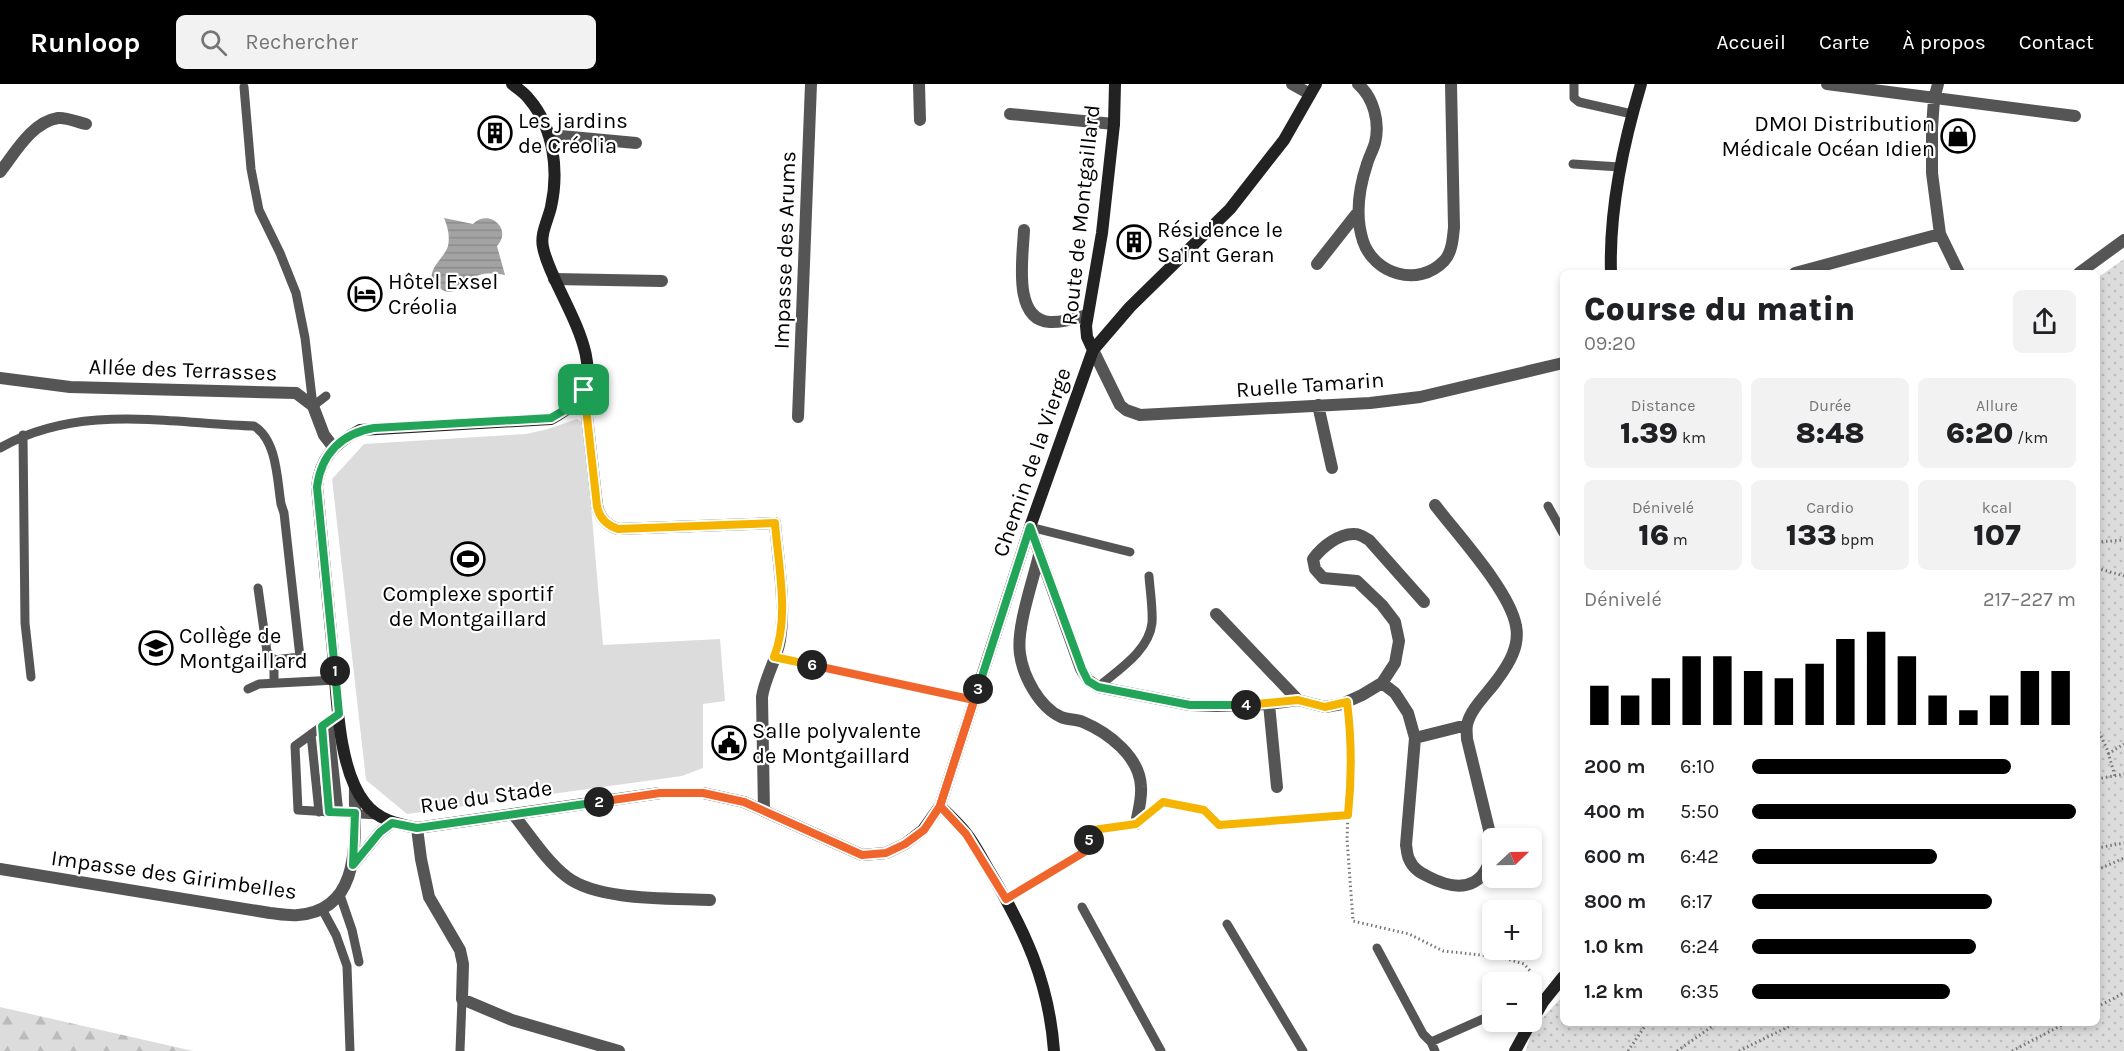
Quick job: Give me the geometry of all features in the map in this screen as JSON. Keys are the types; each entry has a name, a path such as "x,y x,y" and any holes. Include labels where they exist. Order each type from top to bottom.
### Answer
{"street":[{"path":"512,84 530,99 550,135 554,163 554,188 542,242 548,267 580,335 586,354 588,374 584,390 598,514 610,527 618,529 775,523 782,619 780,643 765,682 762,698 764,812"},
{"name":"Impasse des Arums","path":"798,417 811,84"},
{"path":"919,84 920,120"},
{"name":"Route de Montgaillard","path":"1093,350 1087,337 1087,315 1102,233 1114,124 1115,84"},
{"path":"1093,350 1138,298 1230,209 1284,140 1313,89 1292,84"},
{"path":"1358,84 1370,101 1376,116 1377,130 1363,180 1358,212 1363,241 1373,260 1389,271 1404,275 1418,275 1432,270 1445,260 1452,244 1454,227 1451,84"},
{"path":"1611,270 1620,167 1641,84"},
{"path":"1827,84 2075,116"},
{"path":"1938,84 1934,99 1932,173 1940,234 1958,270"},
{"path":"1010,114 1114,124"},
{"path":"0,172 35,129 47,121 60,118 86,124"},
{"path":"550,135 636,143"},
{"path":"1317,264 1358,212"},
{"path":"1024,230 1023,294 1027,308 1036,318 1051,322 1087,315"},
{"path":"1806,270 1940,234"},
{"path":"2083,270 2124,240"},
{"path":"554,279 662,281"},
{"name":"Ruelle Tamarin","path":"1093,350 1120,405 1134,414 1370,403 1420,397 1560,364"},
{"name":"Chemin de la Vierge","path":"940,806 1030,527 1093,350"},
{"name":"Allée des Terrasses","path":"0,378 70,387 296,393 314,406"},
{"name":"Rue du Stade","path":"584,390 576,403 551,418 360,430 334,448 319,472 317,487 336,680 330,720 355,788 365,804 377,815 392,823 417,828 660,793 703,793 744,802 862,855 886,853 905,844 924,830 940,806"},
{"path":"1318,405 1332,468"},
{"path":"314,406 324,435 334,448"},
{"path":"1435,505 1500,589 1511,608 1516,626 1516,646 1508,666 1475,710 1467,725 1467,739 1489,828"},
{"path":"1030,527 1088,681 1098,687 1190,705 1269,704 1298,700 1325,707 1347,702 1382,683 1395,663 1399,641 1395,622 1382,605 1357,581 1323,578 1315,569 1313,559 1322,547 1346,535 1357,534 1369,540 1424,602"},
{"path":"1040,554 1020,635 1020,654 1030,683 1046,707 1061,717 1082,722 1105,735 1129,754 1137,770 1141,787 1136,824"},
{"path":"1216,614 1298,700"},
{"path":"1382,683 1395,693 1408,713 1415,738 1406,845 1409,860 1417,871 1441,884 1462,888 1482,877"},
{"path":"1269,704 1277,787"},
{"path":"1415,738 1467,725"},
{"path":"340,896 353,865 355,788"},
{"path":"940,806 966,834 1006,899 1028,942 1039,971 1048,1009 1054,1051"},
{"path":"513,814 559,870 575,882 590,889 620,895 710,900"},
{"path":"353,865 380,832 392,823"},
{"path":"417,828 429,897 460,950 463,964 462,999 512,1020 619,1051"},
{"name":"Impasse des Girimbelles","path":"0,869 297,916 322,909 340,896"},
{"path":"1542,1004 1560,981"},
{"path":"1515,1051 1524,1032"}],"lane":[{"path":"1574,84 1574,98 1579,102 1632,114"},
{"path":"244,87 251,169 259,210 296,293 305,338 314,406"},
{"path":"1573,164 1620,167"},
{"path":"314,406 326,396"},
{"path":"0,448 22,435 61,424 125,418 254,426 264,432 271,447 280,504 284,513 300,657 274,660"},
{"path":"22,435 25,623 31,677"},
{"path":"1548,506 1560,528"},
{"path":"1030,527 1130,552"},
{"path":"1098,687 1142,648 1152,624 1149,576"},
{"path":"258,588 267,652 274,660 274,682"},
{"path":"248,689 259,684 274,682 336,680"},
{"path":"330,720 295,746 298,810 377,815"},
{"path":"324,812 330,720"},
{"path":"330,720 339,813"},
{"path":"311,734 324,812"},
{"path":"340,896 352,930 359,962"},
{"path":"1082,907 1161,1051"},
{"path":"322,909 340,945 347,966 350,1051"},
{"path":"1227,924 1303,1051"},
{"path":"1377,948 1423,1034 1433,1046 1482,1020"},
{"path":"460,1051 462,999"}],"path":[{"path":"2100,542 2124,540"},
{"path":"2100,569 2124,576"},
{"path":"774,657 974,700"},
{"path":"1347,702 1352,736 1352,778 1347,839 1353,921 1409,934 1443,951 1500,957 1524,964 1550,993"},
{"path":"2100,735 2115,776"},
{"path":"2108,754 2124,744"},
{"path":"2100,778 2124,774"},
{"path":"1006,899 1086,851 1093,830 1136,824 1163,802 1204,810 1219,825 1348,815"},
{"path":"2100,847 2124,843"},
{"path":"2100,869 2124,858"},
{"path":"2100,1005 2124,993"},
{"path":"1628,1051 1645,1026"},
{"path":"1677,1051 1712,1026"},
{"path":"1739,1051 1790,1026"},
{"path":"2012,1051 2060,1026"}],"green space":[{"path":"2124,259 2124,1051 1526,1051 1531,1032 1542,1032 1542,1018 1560,999 1560,1026 2100,1026 2100,276"},
{"name":"Complexe sportif de Montgaillard","path":"577,419 584,424 603,645 720,639 725,701 703,704 703,768 682,776 407,814 366,780 332,479 364,444 526,434"},
{"path":"0,1007 193,1051 0,1051"}],"shaded area":[{"path":"444,218 473,224 486,218 497,223 502,233 497,246 505,275 482,274 450,292 444,291 435,284 432,273 449,242"}],"place":[{"name":"Les jardins de Créolia","path":"495,133"},
{"name":"DMOI Distribution Médicale Océan Idien","path":"1958,136"},
{"name":"Résidence le Saint Geran","path":"1134,242"},
{"name":"Hôtel Exsel Créolia","path":"365,294"},
{"name":"Complexe sportif de Montgaillard","path":"468,559"},
{"name":"Collège de Montgaillard","path":"156,648"},
{"name":"Salle polyvalente de Montgaillard","path":"729,743"}],"route":[{"path":"584,390 576,403 551,418 360,430 334,448 319,472 317,487 339,714 322,726 329,812 355,813 353,865 380,832 392,823 417,828 660,793 703,793 744,802 862,855 886,853 905,844 924,830 940,806 1030,527 1082,669 1088,681 1098,687 1190,705 1269,704 1298,700 1325,707 1347,702 1352,736 1352,778 1348,815 1219,825 1204,810 1163,802 1136,824 1093,830 1086,851 1006,899 966,834 940,806 974,700 774,657 780,643 782,619 775,523 618,529 610,527 598,514 584,390"}]}
